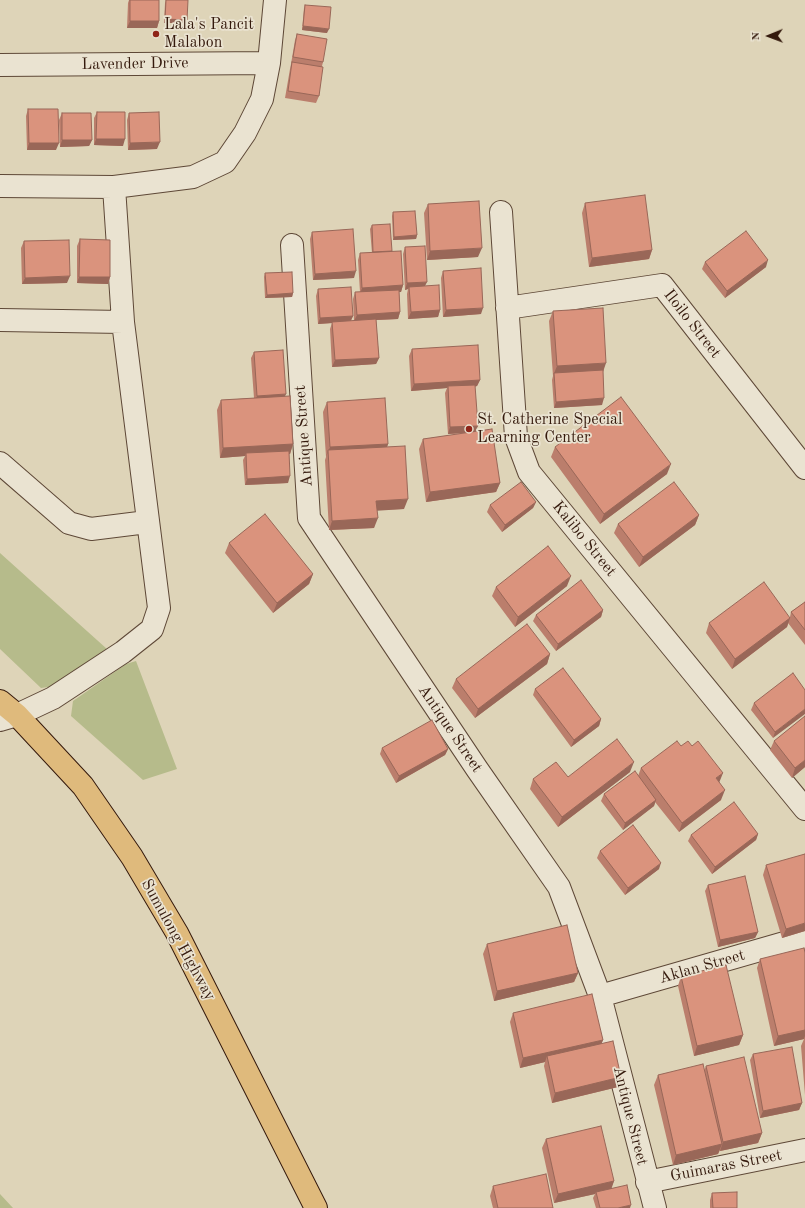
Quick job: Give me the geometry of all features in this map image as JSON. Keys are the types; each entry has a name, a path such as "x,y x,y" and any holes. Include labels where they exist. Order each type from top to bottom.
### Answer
{"main road":[{"name":"Sumulong Highway","path":"0,701 8,717 83,786 132,857 177,932 316,1208"}],"street":[{"path":"0,186 114,188 193,177 225,162 245,133 262,99 269,63 275,0"},
{"name":"Lavender Drive","path":"0,65 269,63"},
{"path":"8,717 54,698 123,652 152,630 159,608 123,322 114,188"},
{"name":"Kalibo Street","path":"501,212 516,437 529,472 805,809"},
{"name":"Antique Street","path":"292,245 310,518 477,769 559,887 600,996 654,1208"},
{"name":"Iloilo Street","path":"507,308 662,285 805,468"},
{"path":"0,320 123,322"},
{"path":"0,463 69,523 91,529 147,522"},
{"name":"Aklan Street","path":"600,996 805,938"},
{"name":"Guimaras Street","path":"647,1182 805,1150"}],"green space":[{"path":"0,553 107,649 56,686 41,688 0,649"},
{"path":"136,661 177,769 143,780 71,716 73,701 126,664"},
{"path":"0,1194 13,1208 0,1208"}],"building":[{"path":"130,0 159,0 159,21 130,21"},
{"path":"166,0 188,0 187,20 165,19"},
{"path":"305,5 331,7 329,29 303,26"},
{"path":"297,34 327,39 323,62 293,57"},
{"path":"292,62 323,67 319,96 288,91"},
{"path":"28,109 58,109 59,143 29,143"},
{"path":"97,112 125,112 125,139 96,139"},
{"path":"159,112 160,142 130,143 129,113"},
{"path":"62,113 91,113 92,140 62,140"},
{"path":"645,195 652,250 592,258 585,203"},
{"path":"479,201 482,248 430,251 428,204"},
{"path":"415,211 417,235 394,237 393,212"},
{"path":"390,224 392,251 373,252 372,225"},
{"path":"353,229 356,271 315,274 312,232"},
{"path":"746,231 768,260 727,291 705,262"},
{"path":"80,239 110,240 110,277 79,277"},
{"path":"69,240 70,276 25,278 24,241"},
{"path":"425,246 427,282 407,283 405,247"},
{"path":"401,251 403,285 362,288 360,253"},
{"path":"481,268 483,308 446,310 443,271"},
{"path":"292,272 293,293 267,295 265,273"},
{"path":"439,285 440,310 411,312 409,287"},
{"path":"351,287 353,316 320,318 318,289"},
{"path":"399,290 400,312 357,315 355,292"},
{"path":"603,308 606,363 557,366 553,311"},
{"path":"376,319 379,358 335,360 332,322"},
{"path":"478,345 480,380 414,384 412,349"},
{"path":"283,350 286,394 257,396 254,352"},
{"path":"603,370 604,398 556,402 554,373"},
{"path":"475,385 478,426 450,427 448,386"},
{"path":"290,396 293,444 223,448 221,400"},
{"path":"621,397 671,464 604,514 555,447"},
{"path":"385,398 388,444 330,447 327,402"},
{"path":"492,429 500,483 430,492 423,439"},
{"path":"405,446 408,499 376,501 378,518 332,521 328,450"},
{"path":"289,451 290,476 247,479 246,453"},
{"path":"521,482 536,502 505,525 490,505"},
{"path":"674,482 699,515 643,557 618,524"},
{"path":"265,514 313,574 277,603 229,543"},
{"path":"548,546 571,576 518,617 496,587"},
{"path":"581,580 603,610 558,644 536,615"},
{"path":"764,582 790,618 735,659 709,623"},
{"path":"805,602 805,630 791,612"},
{"path":"527,624 550,654 478,709 456,679"},
{"path":"563,668 601,719 574,740 535,689"},
{"path":"793,673 805,690 805,709 775,732 754,703"},
{"path":"805,716 805,760 795,768 774,741"},
{"path":"432,720 448,749 399,776 382,748"},
{"path":"617,739 634,762 562,817 533,779 556,762 568,777"},
{"path":"677,741 681,746 688,741 692,746 698,741 723,773 716,778 725,790 682,823 641,768"},
{"path":"635,771 656,800 625,823 604,794"},
{"path":"734,802 758,834 715,867 691,835"},
{"path":"633,825 661,863 628,888 600,851"},
{"path":"805,854 805,923 786,929 766,865"},
{"path":"745,876 758,932 720,940 708,885"},
{"path":"567,925 578,973 497,991 487,944"},
{"path":"804,948 805,1030 778,1036 760,959"},
{"path":"726,965 743,1035 697,1046 681,976"},
{"path":"592,994 603,1040 523,1058 513,1013"},
{"path":"613,1041 621,1077 555,1093 547,1056"},
{"path":"792,1047 802,1103 763,1111 753,1054"},
{"path":"744,1057 762,1133 723,1142 706,1066"},
{"path":"703,1064 722,1144 676,1155 658,1075"},
{"path":"601,1126 614,1181 558,1194 546,1139"},
{"path":"546,1174 553,1208 498,1208 493,1186"},
{"path":"627,1185 631,1205 618,1208 600,1208 596,1192"},
{"path":"737,1192 737,1208 713,1208 712,1193"}],"place":[{"name":"Lala's Pancit Malabon","path":"156,34"},
{"name":"St. Catherine Special Learning Center","path":"469,429"}]}
